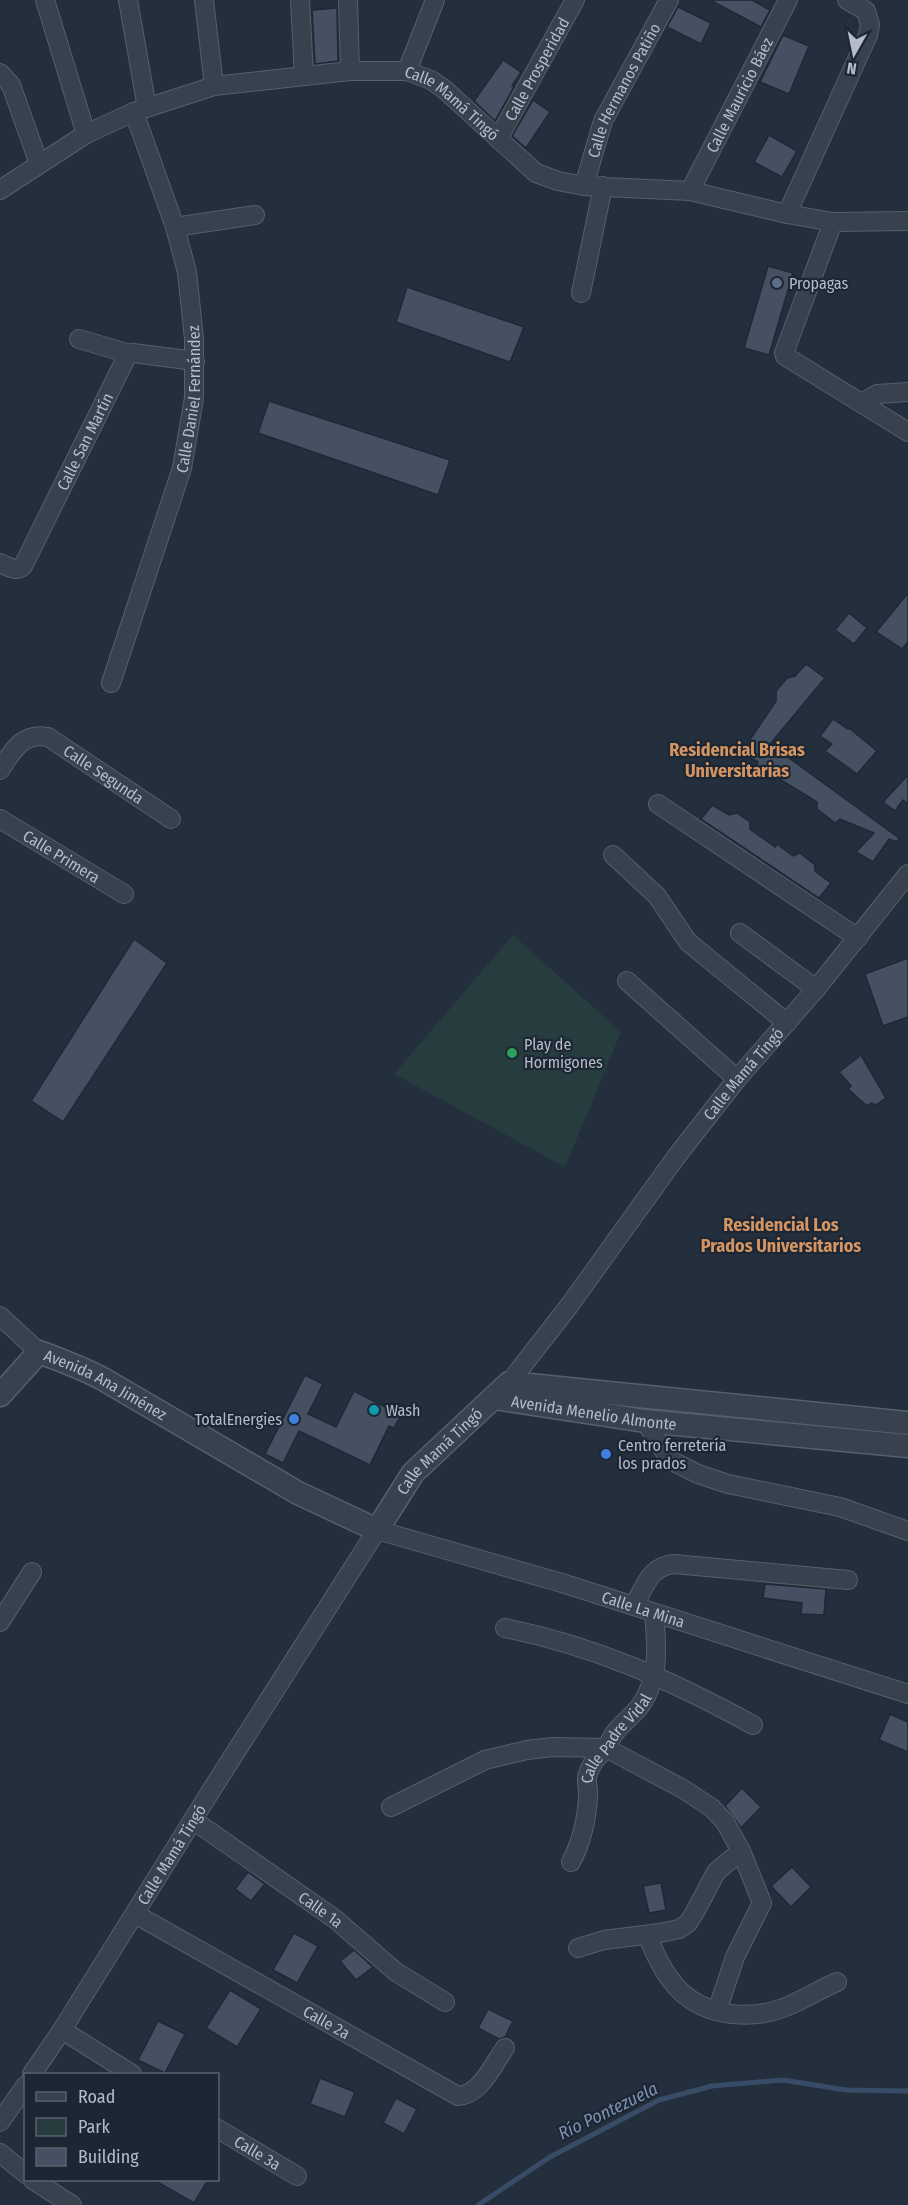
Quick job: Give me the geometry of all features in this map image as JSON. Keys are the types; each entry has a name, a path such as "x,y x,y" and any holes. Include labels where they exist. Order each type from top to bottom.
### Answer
{"street":[{"path":"45,0 86,134"},
{"name":"Calle Daniel Fernández","path":"111,683 182,468 192,418 195,361 187,272 141,110 129,0"},
{"path":"204,0 214,86"},
{"path":"300,0 304,76"},
{"path":"348,0 350,71"},
{"path":"407,71 435,0"},
{"name":"Calle Prosperidad","path":"498,139 575,0"},
{"name":"Calle Hermanos Patiño","path":"584,186 603,121 669,0"},
{"name":"Calle Mauricio Báez","path":"690,191 788,0"},
{"path":"787,214 868,34 870,25 866,11 846,0"},
{"name":"Calle Mamá Tingó","path":"0,190 86,134 141,110 214,86 350,71 407,71 431,80 444,88 536,173 558,181 584,186 690,191 787,214 833,222 908,221"},
{"path":"0,73 12,85 39,164"},
{"path":"581,293 603,186"},
{"path":"175,227 255,215"},
{"path":"833,222 784,353 785,356 908,432"},
{"path":"79,339 130,354 195,361"},
{"name":"Calle San Martín","path":"0,563 15,570 23,566 130,354"},
{"path":"862,403 878,394 908,392"},
{"name":"Calle Segunda","path":"0,770 22,741 36,735 48,737 171,819"},
{"path":"658,804 858,938"},
{"name":"Calle Primera","path":"0,819 124,894"},
{"path":"613,855 657,896 688,942 787,1023"},
{"name":"Calle Mamá Tingó","path":"33,2073 413,1473 502,1390 569,1306 676,1157 737,1079 858,938 908,874"},
{"path":"740,933 816,988"},
{"path":"627,981 737,1079"},
{"name":"Avenida Ana Jiménez","path":"0,1316 39,1352 78,1366 298,1493 377,1530"},
{"path":"0,1395 39,1352"},
{"name":"Avenida Menelio Almonte","path":"502,1390 645,1421 908,1446"},
{"name":"Avenida Menelio Almonte","path":"502,1390 908,1423"},
{"path":"645,1421 670,1460 698,1474 728,1484 787,1494 840,1507 908,1531"},
{"name":"Calle La Mina","path":"377,1530 562,1583 908,1694"},
{"path":"634,1606 654,1570 663,1564 848,1580"},
{"path":"0,1622 32,1572"},
{"name":"Calle Padre Vidal","path":"571,1862 579,1847 586,1820 588,1790 586,1776 594,1759 606,1748 618,1729 640,1706 649,1690 657,1641 654,1613"},
{"path":"505,1628 560,1640 653,1674 703,1697 753,1725"},
{"path":"391,1807 485,1760 527,1750 553,1747 606,1748 683,1789 712,1808 725,1822 741,1851 762,1903 735,1957 717,2011"},
{"name":"Calle 1a","path":"193,1820 335,1919 396,1972 445,2002"},
{"path":"578,1948 604,1940 679,1929 688,1923 716,1872 741,1851"},
{"name":"Calle 2a","path":"135,1914 458,2096 474,2092 505,2048"},
{"path":"647,1935 656,1957 673,1981 689,1999 708,2009 737,2015 762,2014 782,2008 837,1982"},
{"path":"62,2030 130,2073"},
{"path":"0,2122 24,2088"},
{"name":"Calle 3a","path":"219,2130 297,2176"},
{"path":"0,2153 24,2172"},
{"path":"35,2181 72,2205"}],"green space":[{"name":"Play de Hormigones","path":"513,935 621,1032 565,1167 394,1074"}],"building":[{"path":"710,0 752,0 770,10 761,27"},
{"path":"678,7 711,23 701,44 667,27"},
{"path":"337,8 338,61 315,64 312,10"},
{"path":"783,35 809,46 789,94 760,82"},
{"path":"503,60 521,72 495,121 474,101"},
{"path":"533,100 550,112 526,148 512,136"},
{"path":"769,135 797,151 782,177 754,162"},
{"path":"768,266 793,273 769,355 744,348"},
{"path":"407,287 524,327 510,362 396,322"},
{"path":"269,401 450,460 438,495 258,433"},
{"path":"908,593 908,642 902,649 876,632"},
{"path":"849,613 867,628 854,644 835,630"},
{"path":"806,664 825,678 770,744 899,838 897,842 889,839 873,862 856,852 874,833 840,819 835,823 817,809 817,802 778,778 770,780 756,770 758,762 741,753 776,701 776,691 787,678 795,676"},
{"path":"833,719 849,728 877,751 857,774 825,751 832,744 820,736"},
{"path":"908,775 908,804 903,800 895,811 883,802"},
{"path":"712,805 729,815 737,813 750,822 750,829 775,847 777,844 793,856 800,853 815,865 815,871 831,883 819,898 701,819"},
{"path":"134,939 167,963 63,1122 31,1101"},
{"path":"908,958 908,1017 883,1026 865,974"},
{"path":"861,1055 886,1098 876,1105 871,1103 867,1106 848,1089 851,1086 839,1072"},
{"path":"305,1375 323,1384 308,1414 336,1427 354,1391 401,1415 394,1428 389,1426 370,1465 299,1431 283,1463 265,1454"},
{"path":"765,1584 826,1589 824,1615 801,1614 802,1603 763,1598"},
{"path":"890,1714 908,1722 908,1752 879,1740"},
{"path":"742,1788 761,1807 741,1828 725,1806"},
{"path":"792,1867 811,1887 791,1907 771,1886"},
{"path":"248,1872 265,1884 251,1901 235,1889"},
{"path":"661,1883 666,1910 649,1913 643,1886"},
{"path":"294,1933 318,1946 297,1983 273,1970"},
{"path":"354,1950 373,1967 356,1980 340,1961"},
{"path":"230,1990 261,2009 237,2047 206,2028"},
{"path":"488,2009 513,2021 505,2037 499,2039 478,2028"},
{"path":"158,2021 185,2034 165,2073 138,2060"},
{"path":"320,2078 355,2092 345,2117 310,2104"},
{"path":"396,2098 417,2109 404,2134 383,2123"},
{"path":"156,2181 207,2181 194,2203"}],"waterway":[{"name":"Río Pontezuela","path":"478,2205 550,2157 659,2100 712,2086 783,2080 846,2090 908,2091"}],"place":[{"name":"Propagas","path":"777,283"},
{"name":"Play de Hormigones","path":"512,1053"},
{"name":"Wash","path":"374,1410"},
{"name":"TotalEnergies","path":"294,1419"},
{"name":"Centro ferretería los prados","path":"606,1454"}],"district":[{"name":"Residencial Brisas Universitarias","path":"737,760"},
{"name":"Residencial Los Prados Universitarios","path":"781,1235"}]}
